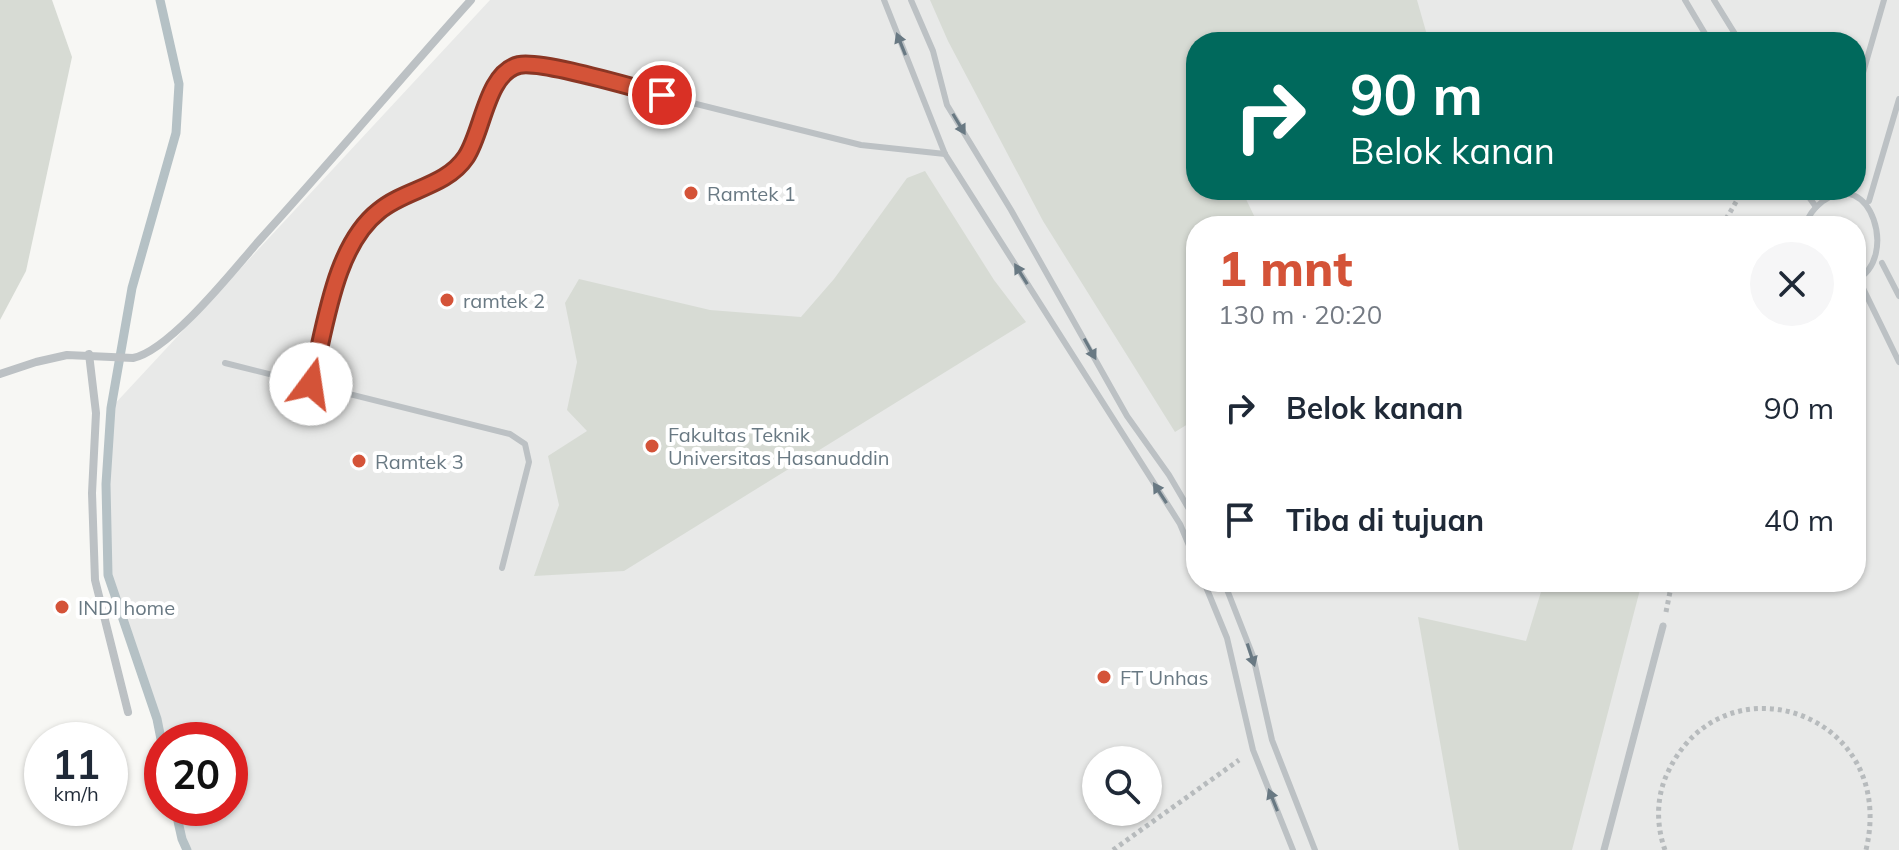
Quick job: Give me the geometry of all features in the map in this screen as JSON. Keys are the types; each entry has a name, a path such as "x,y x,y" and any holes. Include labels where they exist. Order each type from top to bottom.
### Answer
{"street":[{"path":"0,374 46,359 89,354 133,358 158,344 202,304 471,0"},
{"path":"89,354 96,413 92,493 95,580 128,712"},
{"path":"1604,850 1663,626"}],"lane":[{"path":"884,0 945,154 1180,524 1186,538"},
{"path":"911,0 933,51 947,105 1011,210 1127,416 1186,504"},
{"path":"1685,0 1704,32"},
{"path":"1714,0 1734,32"},
{"path":"1866,62 1884,0"},
{"path":"311,384 340,267 357,234 379,210 454,172 467,155 497,81 507,70 521,64 544,66 861,145 945,154"},
{"path":"1869,201 1899,99"},
{"path":"1811,200 1816,207"},
{"path":"1811,216 1825,200"},
{"path":"1866,200 1880,210"},
{"path":"1866,277 1882,263 1888,251"},
{"path":"1882,263 1899,296"},
{"path":"1866,296 1899,362"},
{"path":"225,363 510,434 525,444 529,462 502,568"},
{"path":"1208,592 1227,638 1253,750 1293,850"},
{"path":"1228,592 1253,656 1272,740 1315,850"}],"path":[{"path":"1663,626 1670,592"},
{"path":"1665,850 1658,824 1659,802 1673,760 1687,742 1723,717 1744,710 1767,709 1789,711 1810,718 1846,745 1856,759 1868,784 1872,806 1866,850"},
{"path":"1113,850 1253,750"}],"shaded area":[{"path":"0,0 52,0 72,57 26,271 0,320"},
{"name":"Fakultas Teknik Universitas Hasanuddin","path":"490,0 1899,0 1899,850 187,850 179,826 248,826 248,722 158,722 108,575 106,484 111,408"},
{"path":"930,0 1417,0 1426,32 1186,32 1186,200 1246,200 1254,216 1186,216 1186,425 1175,432 1043,221 948,41"},
{"path":"925,171 994,280 1026,322 624,571 534,576 559,505 548,456 587,431 567,410 577,362 565,303 579,279 710,310 801,317 834,279 907,178"},
{"path":"1541,592 1639,592 1572,850 1459,850 1418,617 1526,641"}],"waterway":[{"path":"158,722 108,575 106,484 111,408 132,288 176,133 179,84 160,0"},
{"path":"179,826 187,850"}],"place":[{"name":"Ramtek 1","path":"691,193"},
{"name":"ramtek 2","path":"447,300"},
{"name":"Fakultas Teknik Universitas Hasanuddin","path":"652,446"},
{"name":"Ramtek 3","path":"359,461"},
{"name":"INDI home","path":"62,607"},
{"name":"FT Unhas","path":"1104,677"}],"route":[{"path":"311,384 340,267 357,234 379,210 454,172 467,155 497,81 507,70 521,64 544,66 662,95"}]}
